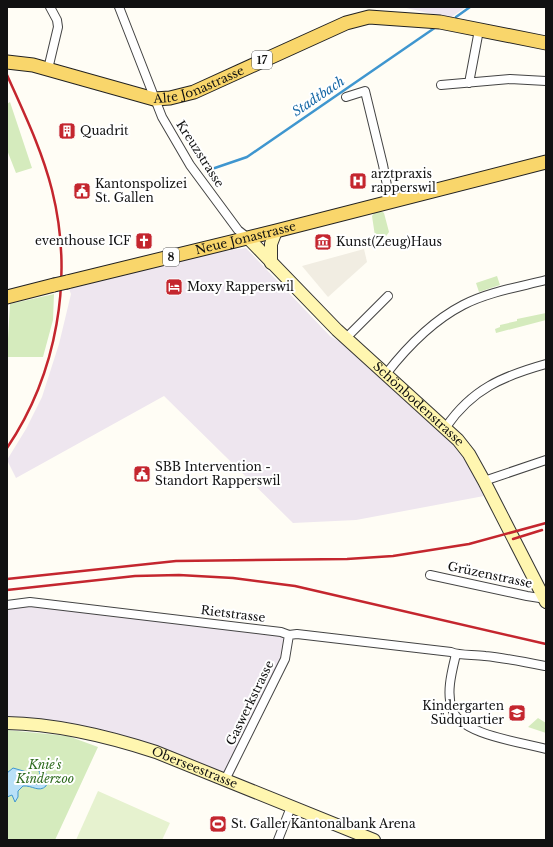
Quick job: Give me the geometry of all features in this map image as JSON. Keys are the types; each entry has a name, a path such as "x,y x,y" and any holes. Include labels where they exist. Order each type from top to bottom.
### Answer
{"main road":[{"name":"Alte Jonastrasse","path":"11,62 48,69 154,99 170,98 194,92 369,13 440,22 546,43"},
{"name":"Neue Jonastrasse","path":"7,297 276,231 546,162"}],"street":[{"path":"48,69 58,27 57,20 50,7"},
{"name":"Kreuzstrasse","path":"119,7 149,81 154,99 162,118 190,165 238,230 248,238"},
{"path":"469,83 479,30"},
{"path":"441,85 510,79 546,81"},
{"path":"346,98 365,92 383,165 390,201"},
{"path":"271,262 270,244 276,231"},
{"name":"Schönbodenstrasse","path":"248,238 346,338 446,427 469,454 545,600"},
{"path":"386,374 425,331 464,304 546,280"},
{"path":"346,338 388,296"},
{"path":"446,427 465,404 492,384 512,375 546,364"},
{"path":"484,481 546,460"},
{"name":"Grüzenstrasse","path":"430,574 545,600"},
{"name":"Rietstrasse","path":"7,605 30,602 288,634 369,641 451,652 456,654 485,656 545,666"},
{"name":"Gaswerkstrasse","path":"225,780 285,659 288,634"},
{"path":"456,654 450,688 450,698 452,710 458,719 466,726 485,733 546,749"},
{"name":"Oberseestrasse","path":"7,723 67,729 108,737 156,752 374,840"},
{"path":"278,840 291,807"}],"shaded area":[{"path":"402,7 466,7 450,18"},
{"path":"246,248 330,336 340,342 452,443 470,468 484,496 356,520 293,523 164,396 16,478 7,460 26,429 42,397 59,344 71,294 69,289 212,253"},
{"path":"364,249 367,262 328,297 302,266"},
{"path":"12,604 289,635 287,650 225,780 156,752 7,723 7,605"}],"green space":[{"path":"10,102 32,168 16,173 7,150 7,104"},
{"path":"381,211 384,213 389,232 384,239 379,239 375,236 372,216 375,212"},
{"path":"497,276 500,285 479,292 476,283"},
{"path":"54,294 53,320 43,357 7,357 10,304"},
{"path":"546,313 546,320 496,333 495,329 500,327 500,325 517,321 517,319"},
{"path":"538,718 546,723 546,733 528,727"},
{"name":"Knie's Kinderzoo","path":"7,730 68,736 98,747 55,840 7,840"},
{"path":"98,791 170,823 162,840 76,840"}],"water":[{"path":"13,768 27,772 37,785 42,781 39,771 44,771 48,777 46,786 38,789 23,786 18,791 18,797 15,802 12,795 7,797 7,773"}],"waterway":[{"name":"Stadtbach","path":"456,17 470,7"},
{"name":"Stadtbach","path":"206,171 247,157 436,27"}],"railway":[{"path":"7,75 32,132 48,175 58,223 61,257 61,291 49,357 38,389 24,419 7,448"},
{"path":"7,579 176,561 347,559 393,556 469,544 546,523"},
{"path":"513,539 542,530"},
{"path":"7,590 135,576 179,575 233,578 295,586 546,644"}],"place":[{"name":"Quadrit","path":"67,131"},
{"name":"arztpraxis rapperswil","path":"358,181"},
{"name":"Kantonspolizei St. Gallen","path":"82,191"},
{"name":"eventhouse ICF","path":"144,241"},
{"name":"Kunst(Zeug)Haus","path":"323,242"},
{"name":"Moxy Rapperswil","path":"174,287"},
{"name":"SBB Intervention - Standort Rapperswil","path":"142,474"},
{"name":"Kindergarten Südquartier","path":"517,713"},
{"name":"St. Galler Kantonalbank Arena","path":"218,824"}]}
